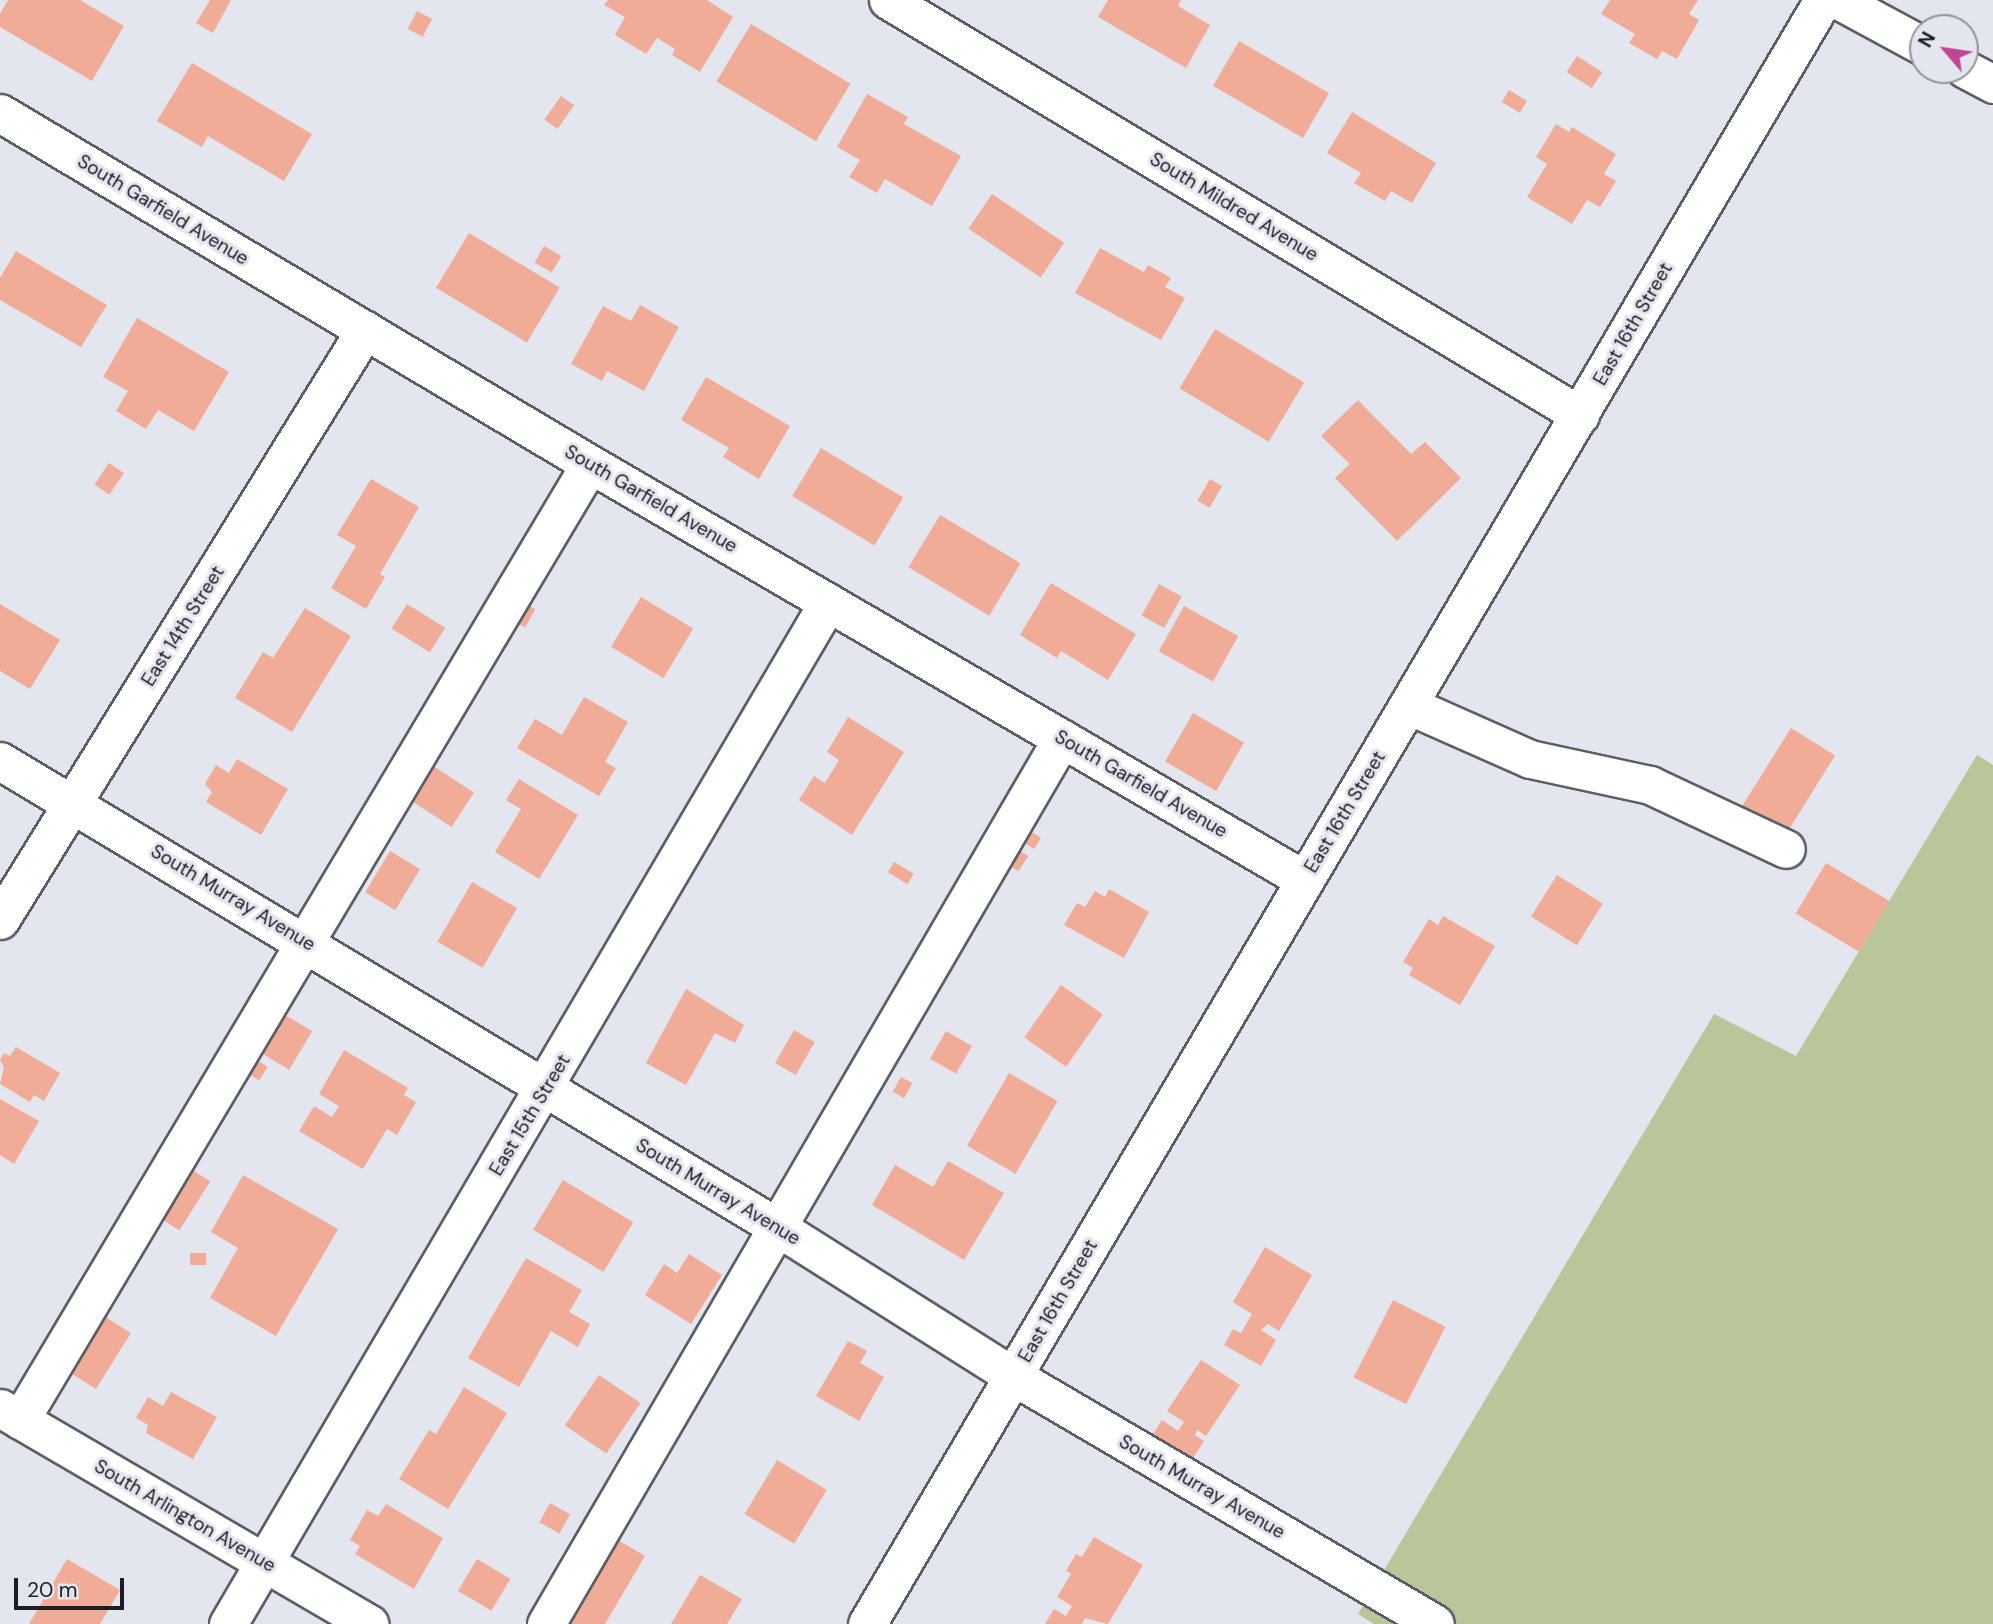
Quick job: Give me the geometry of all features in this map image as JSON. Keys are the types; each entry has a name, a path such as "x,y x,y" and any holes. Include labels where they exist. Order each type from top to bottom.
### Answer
{"street":[{"name":"South Mildred Avenue","path":"888,0 1580,415"},
{"name":"East 16th Street","path":"867,1624 1823,0"},
{"path":"1838,0 1909,38"},
{"name":"South Garfield Avenue","path":"0,113 590,464 1305,880"},
{"name":"East 14th Street","path":"0,920 365,330"},
{"path":"10,1414 308,943 590,464"},
{"name":"East 15th Street","path":"228,1624 546,1088 828,602"},
{"path":"1408,705 1530,759 1650,785 1786,849"},
{"path":"546,1624 1062,738"},
{"name":"South Murray Avenue","path":"0,761 308,943 777,1227 1013,1376 1436,1624"},
{"name":"South Arlington Avenue","path":"10,1414 369,1624"}],"green space":[{"path":"1977,755 1993,765 1993,1624 1374,1624 1358,1614 1714,1014 1796,1056"}],"building":[{"path":"8,0 80,0 124,26 92,81 0,27 0,14"},
{"path":"210,0 231,0 213,33 196,23"},
{"path":"608,0 707,0 733,17 700,72 672,55 675,49 657,38 646,54 615,35 625,17 604,5"},
{"path":"1108,0 1181,0 1178,6 1210,25 1186,68 1098,17"},
{"path":"1610,0 1698,0 1689,14 1699,20 1677,59 1662,51 1657,59 1629,43 1635,34 1601,14"},
{"path":"417,11 432,19 423,37 408,29"},
{"path":"751,24 850,84 816,141 716,81"},
{"path":"1239,41 1329,93 1303,138 1213,86"},
{"path":"1577,56 1602,72 1592,88 1567,72"},
{"path":"192,63 312,134 284,181 208,136 202,147 157,121"},
{"path":"1509,90 1527,101 1520,113 1502,102"},
{"path":"867,94 908,117 904,124 961,156 932,206 885,179 877,193 849,177 860,160 837,147"},
{"path":"561,96 574,105 557,129 544,120"},
{"path":"1352,112 1436,163 1412,203 1391,191 1385,201 1354,183 1361,173 1327,153"},
{"path":"1556,124 1569,132 1572,127 1616,154 1604,174 1616,181 1600,207 1587,200 1572,224 1527,197 1547,164 1536,157"},
{"path":"992,194 1064,243 1041,277 969,229"},
{"path":"469,233 560,288 527,342 436,288"},
{"path":"544,246 561,256 552,272 534,262"},
{"path":"1100,248 1144,272 1148,265 1171,278 1165,287 1185,298 1161,340 1075,293"},
{"path":"16,251 107,305 81,347 0,300 0,278"},
{"path":"640,305 679,327 644,391 607,371 602,381 571,364 603,306 631,321"},
{"path":"137,318 229,372 194,431 158,410 146,429 116,411 128,391 103,377"},
{"path":"1215,329 1304,383 1269,442 1179,388"},
{"path":"706,377 790,426 759,479 723,457 729,448 681,420"},
{"path":"1358,400 1411,454 1425,442 1461,478 1397,541 1335,478 1350,464 1321,436"},
{"path":"821,448 903,497 874,545 792,496"},
{"path":"109,463 124,473 109,495 94,485"},
{"path":"371,479 419,507 380,574 385,577 366,609 331,588 356,546 337,535"},
{"path":"1210,479 1222,486 1210,508 1198,501"},
{"path":"940,515 1021,563 989,616 909,567"},
{"path":"1051,583 1136,634 1108,680 1061,651 1057,658 1020,635"},
{"path":"1159,584 1182,597 1164,628 1142,615"},
{"path":"641,597 693,628 663,678 611,647"},
{"path":"522,602 535,609 525,628 512,621"},
{"path":"0,604 60,640 30,689 0,671"},
{"path":"407,604 445,628 430,652 392,629"},
{"path":"1184,606 1238,636 1213,682 1159,651"},
{"path":"305,608 351,636 292,732 235,698 263,652 273,658"},
{"path":"584,697 628,722 605,762 616,768 599,796 517,748 535,719 562,735"},
{"path":"1193,713 1244,742 1216,791 1165,761"},
{"path":"848,717 904,752 852,835 799,800 814,776 825,783 839,760 827,752"},
{"path":"1791,728 1835,756 1785,836 1741,809"},
{"path":"237,759 288,789 261,835 206,802 212,792 205,784 216,765 229,773"},
{"path":"427,762 474,792 452,827 405,796"},
{"path":"519,779 578,815 539,879 495,852 521,809 506,800"},
{"path":"1023,827 1041,838 1034,849 1016,838"},
{"path":"1012,846 1028,856 1019,871 1002,861"},
{"path":"390,851 420,869 395,910 365,892"},
{"path":"894,862 914,874 908,884 888,872"},
{"path":"1826,863 1889,901 1859,952 1796,914"},
{"path":"1557,875 1603,904 1577,945 1531,917"},
{"path":"472,882 517,908 483,968 438,942"},
{"path":"1109,889 1149,912 1124,958 1064,925 1077,903 1085,907 1095,891 1105,897"},
{"path":"1443,916 1495,946 1460,1005 1409,975 1413,968 1403,962 1429,919 1438,925"},
{"path":"1061,985 1103,1014 1066,1067 1024,1037"},
{"path":"686,989 744,1025 735,1043 715,1033 686,1085 646,1063"},
{"path":"272,1007 312,1031 289,1070 249,1046"},
{"path":"794,1030 815,1042 796,1075 775,1063"},
{"path":"946,1031 972,1046 956,1074 930,1059"},
{"path":"16,1047 60,1073 44,1101 34,1095 30,1102 0,1084 4,1068 0,1060 4,1053 10,1056"},
{"path":"344,1050 408,1088 404,1095 416,1102 397,1135 387,1129 363,1169 299,1131 314,1106 332,1117 339,1106 319,1094"},
{"path":"253,1058 268,1067 259,1080 245,1072"},
{"path":"1009,1073 1057,1101 1015,1174 967,1146"},
{"path":"901,1077 912,1083 904,1098 893,1092"},
{"path":"0,1099 39,1121 14,1164 0,1155"},
{"path":"178,1161 210,1181 179,1230 147,1210"},
{"path":"948,1161 1004,1193 964,1260 872,1205 895,1165 933,1187"},
{"path":"243,1175 338,1229 276,1336 210,1298 238,1248 211,1232"},
{"path":"563,1180 633,1222 603,1272 533,1230"},
{"path":"1265,1247 1312,1275 1279,1331 1268,1324 1261,1330 1276,1340 1261,1366 1224,1345 1233,1329 1241,1333 1252,1314 1233,1302"},
{"path":"190,1253 206,1253 206,1265 190,1265"},
{"path":"689,1254 722,1275 691,1324 645,1295 664,1264 677,1273"},
{"path":"526,1258 582,1290 569,1312 590,1324 578,1347 551,1331 519,1387 468,1358"},
{"path":"1393,1300 1446,1327 1406,1404 1354,1378"},
{"path":"91,1308 131,1333 96,1389 56,1364"},
{"path":"848,1341 867,1351 860,1363 884,1377 859,1421 816,1396"},
{"path":"1201,1360 1240,1385 1206,1436 1197,1430 1195,1435 1204,1441 1191,1461 1152,1436 1162,1420 1178,1431 1184,1422 1167,1411"},
{"path":"599,1375 640,1403 606,1454 565,1426"},
{"path":"464,1387 507,1413 448,1509 399,1479 429,1430 436,1434"},
{"path":"171,1392 217,1417 193,1459 146,1433 148,1425 136,1418 148,1397 163,1406"},
{"path":"777,1460 827,1490 794,1544 745,1514"},
{"path":"550,1503 570,1514 559,1533 539,1522"},
{"path":"386,1504 443,1538 414,1589 355,1554 360,1546 350,1540 367,1510 378,1516"},
{"path":"604,1532 645,1556 605,1624 549,1624"},
{"path":"1094,1537 1143,1565 1108,1624 1085,1618 1082,1624 1045,1624 1054,1609 1066,1616 1072,1606 1057,1597 1071,1574 1066,1571 1076,1554 1082,1557"},
{"path":"67,1559 120,1590 100,1624 29,1624"},
{"path":"477,1559 510,1579 491,1611 458,1591"},
{"path":"700,1575 742,1599 727,1624 671,1624"}]}
